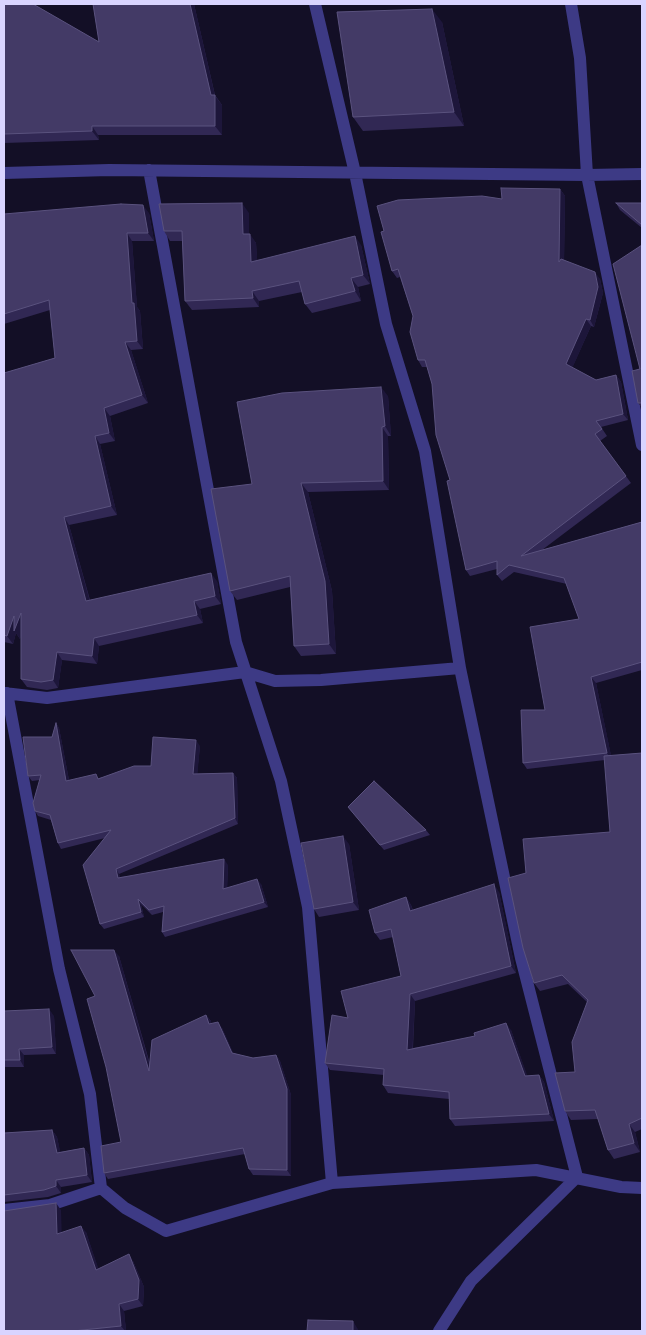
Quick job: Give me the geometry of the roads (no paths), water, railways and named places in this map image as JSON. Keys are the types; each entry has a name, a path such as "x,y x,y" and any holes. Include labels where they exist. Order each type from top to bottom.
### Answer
{"street":[{"path":"315,4 355,173 386,324 425,451 460,668 521,958 577,1178"},
{"path":"571,4 580,58 587,175 642,445"},
{"path":"149,170 236,642 281,781 308,907 332,1183"},
{"path":"4,173 149,170 642,174"},
{"path":"460,668 321,680 275,681 245,672 47,698 5,693 59,969 90,1094 102,1188 125,1208 166,1231 332,1183 536,1170 621,1187 642,1188"},
{"path":"439,1331 471,1280 577,1178"},
{"path":"4,1210 50,1205 102,1188"}]}
